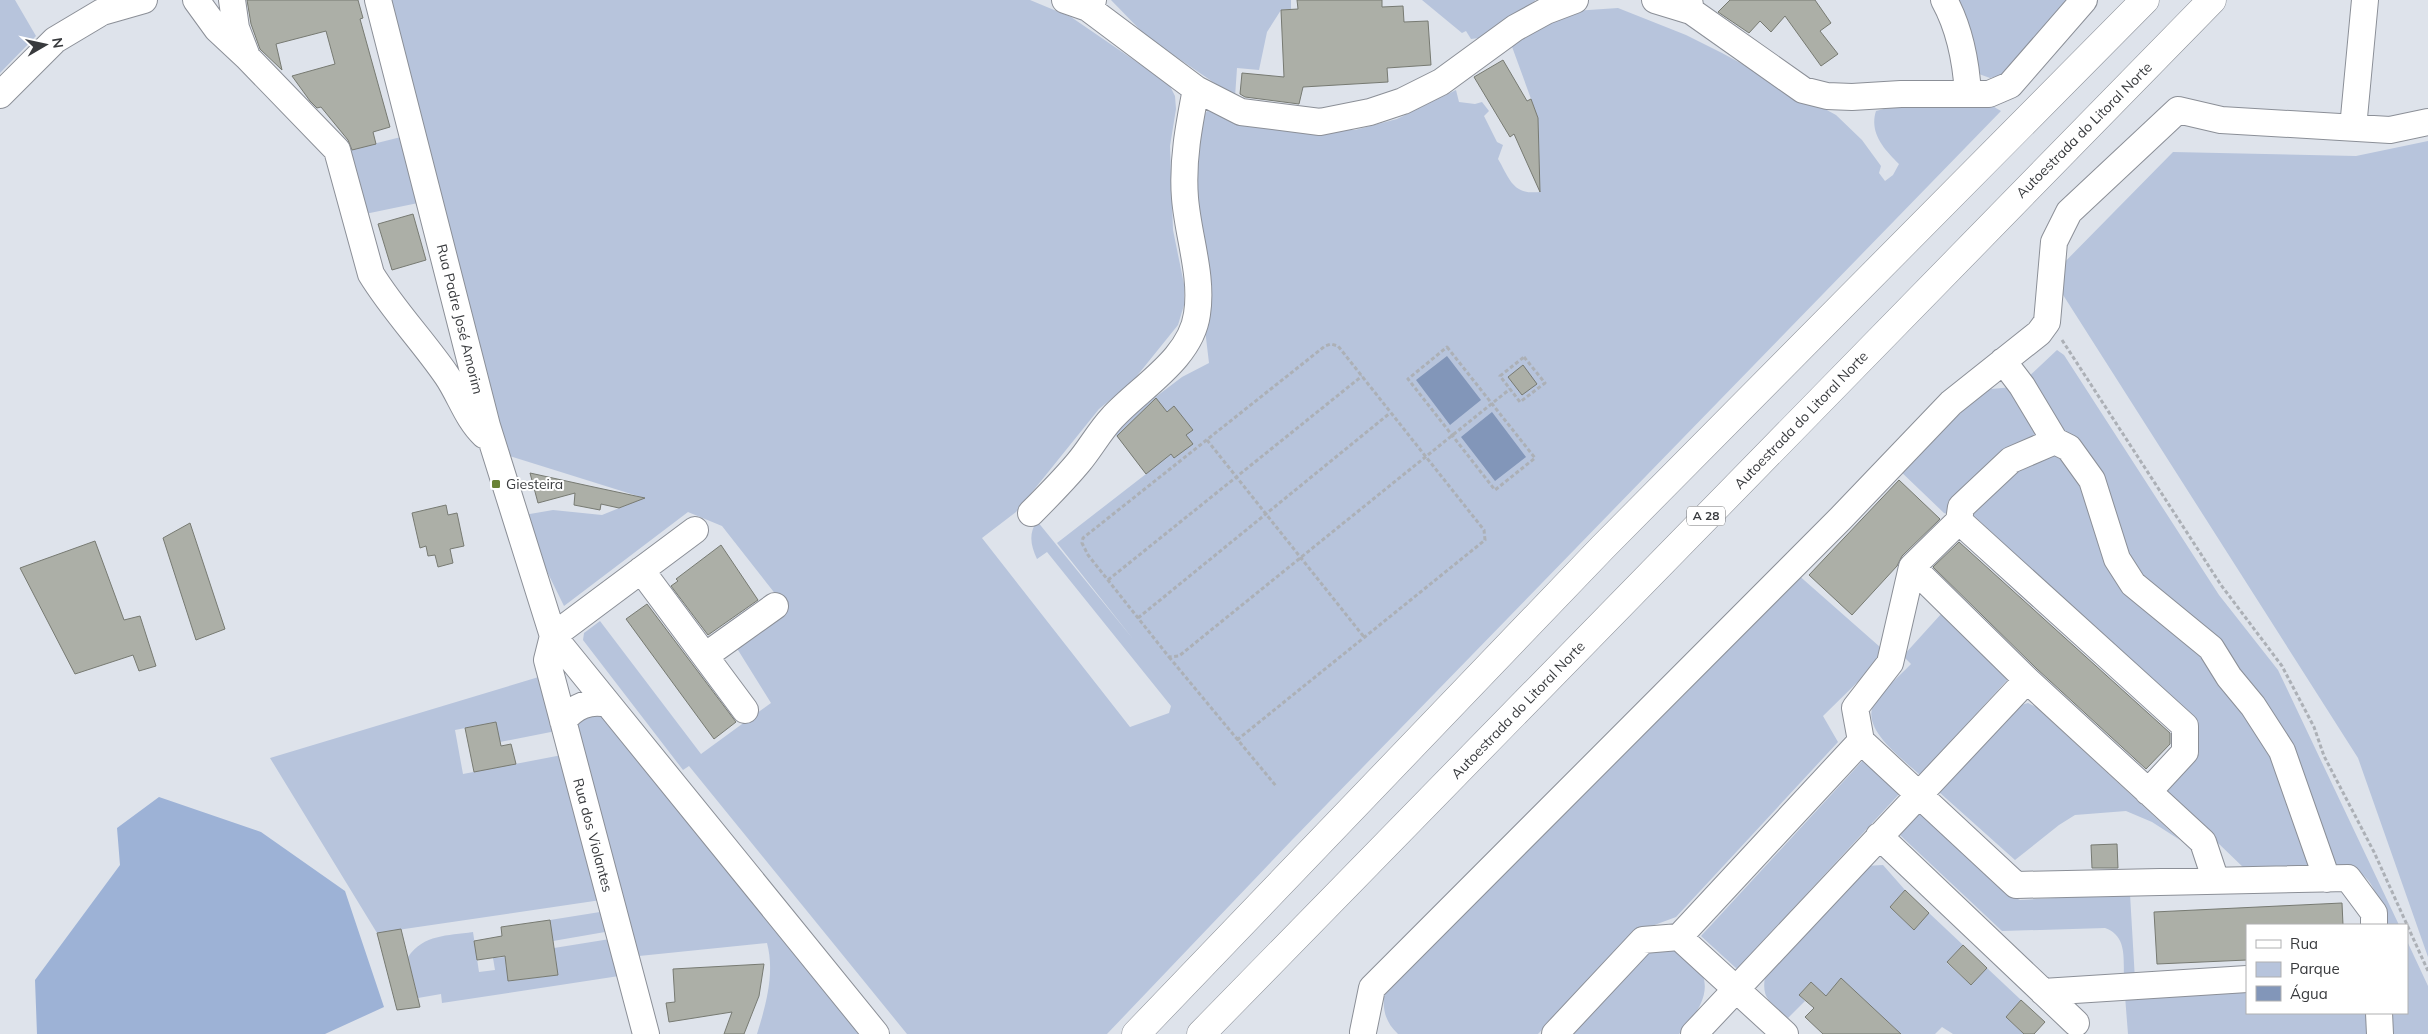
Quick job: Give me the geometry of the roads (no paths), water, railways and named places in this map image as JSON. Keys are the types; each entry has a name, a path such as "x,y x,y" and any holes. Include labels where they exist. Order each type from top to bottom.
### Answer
{"highway":[{"path":"1136,1034 1603,547 2145,0"},
{"name":"Autoestrada do Litoral Norte","path":"1201,1034 2212,0"}],"street":[{"path":"0,95 55,40 102,12 144,0"},
{"path":"196,0 217,29 244,50 336,150 371,274 448,378 479,430 493,444"},
{"path":"215,0 244,50"},
{"path":"232,0 236,28 244,50"},
{"name":"Rua Padre José Amorim","path":"378,0 493,444 553,636"},
{"path":"1082,2 1196,89 1241,112 1320,122 1370,112 1403,100 1441,82 1515,28 1575,0"},
{"path":"1655,0 1690,6 1744,50 1803,90 1827,96 1852,97 1989,94 1999,92 2010,85 2084,0"},
{"path":"1944,0 1953,19 1966,61 1968,94"},
{"path":"2353,128 2365,0"},
{"path":"1031,513 1079,462 1113,417 1153,382 1175,358 1189,336 1197,315 1198,284 1185,197 1184,161 1196,89"},
{"path":"1363,1033 1372,988 1842,518 1951,403 2040,333 2047,322 2054,242 2069,212 2178,110 2222,120 2390,130 2428,122"},
{"path":"424,345 447,360 473,370 458,384 448,378"},
{"path":"2003,361 2022,386 2055,441 2068,448 2092,480 2117,559 2134,584 2211,648 2229,677 2253,706 2282,751 2327,879"},
{"path":"2055,441 2011,460 1961,507 1959,521 1912,567 1890,663 1855,708 1861,741 2016,884 2348,878 2374,913 2374,924"},
{"path":"1959,521 2185,726 2185,752 2148,792"},
{"path":"695,530 553,636 876,1034"},
{"path":"1912,567 2027,680 2203,842 2216,881"},
{"path":"641,570 745,710"},
{"path":"705,656 775,606"},
{"name":"Rua dos Violantes","path":"553,636 547,660 646,1034"},
{"path":"1694,1034 2027,680"},
{"path":"563,721 569,713 584,705 598,702 608,704"},
{"path":"1555,1034 1643,940 1679,937 1861,741"},
{"path":"1879,836 2076,1023"},
{"path":"1679,937 1785,1034"},
{"path":"2043,992 2246,979"},
{"path":"2379,1014 2380,1034"}],"water":[{"path":"1447,356 1481,400 1450,425 1416,380"},
{"path":"1492,412 1526,457 1495,481 1461,437"}],"place":[{"name":"Giesteira","path":"496,484"}]}
